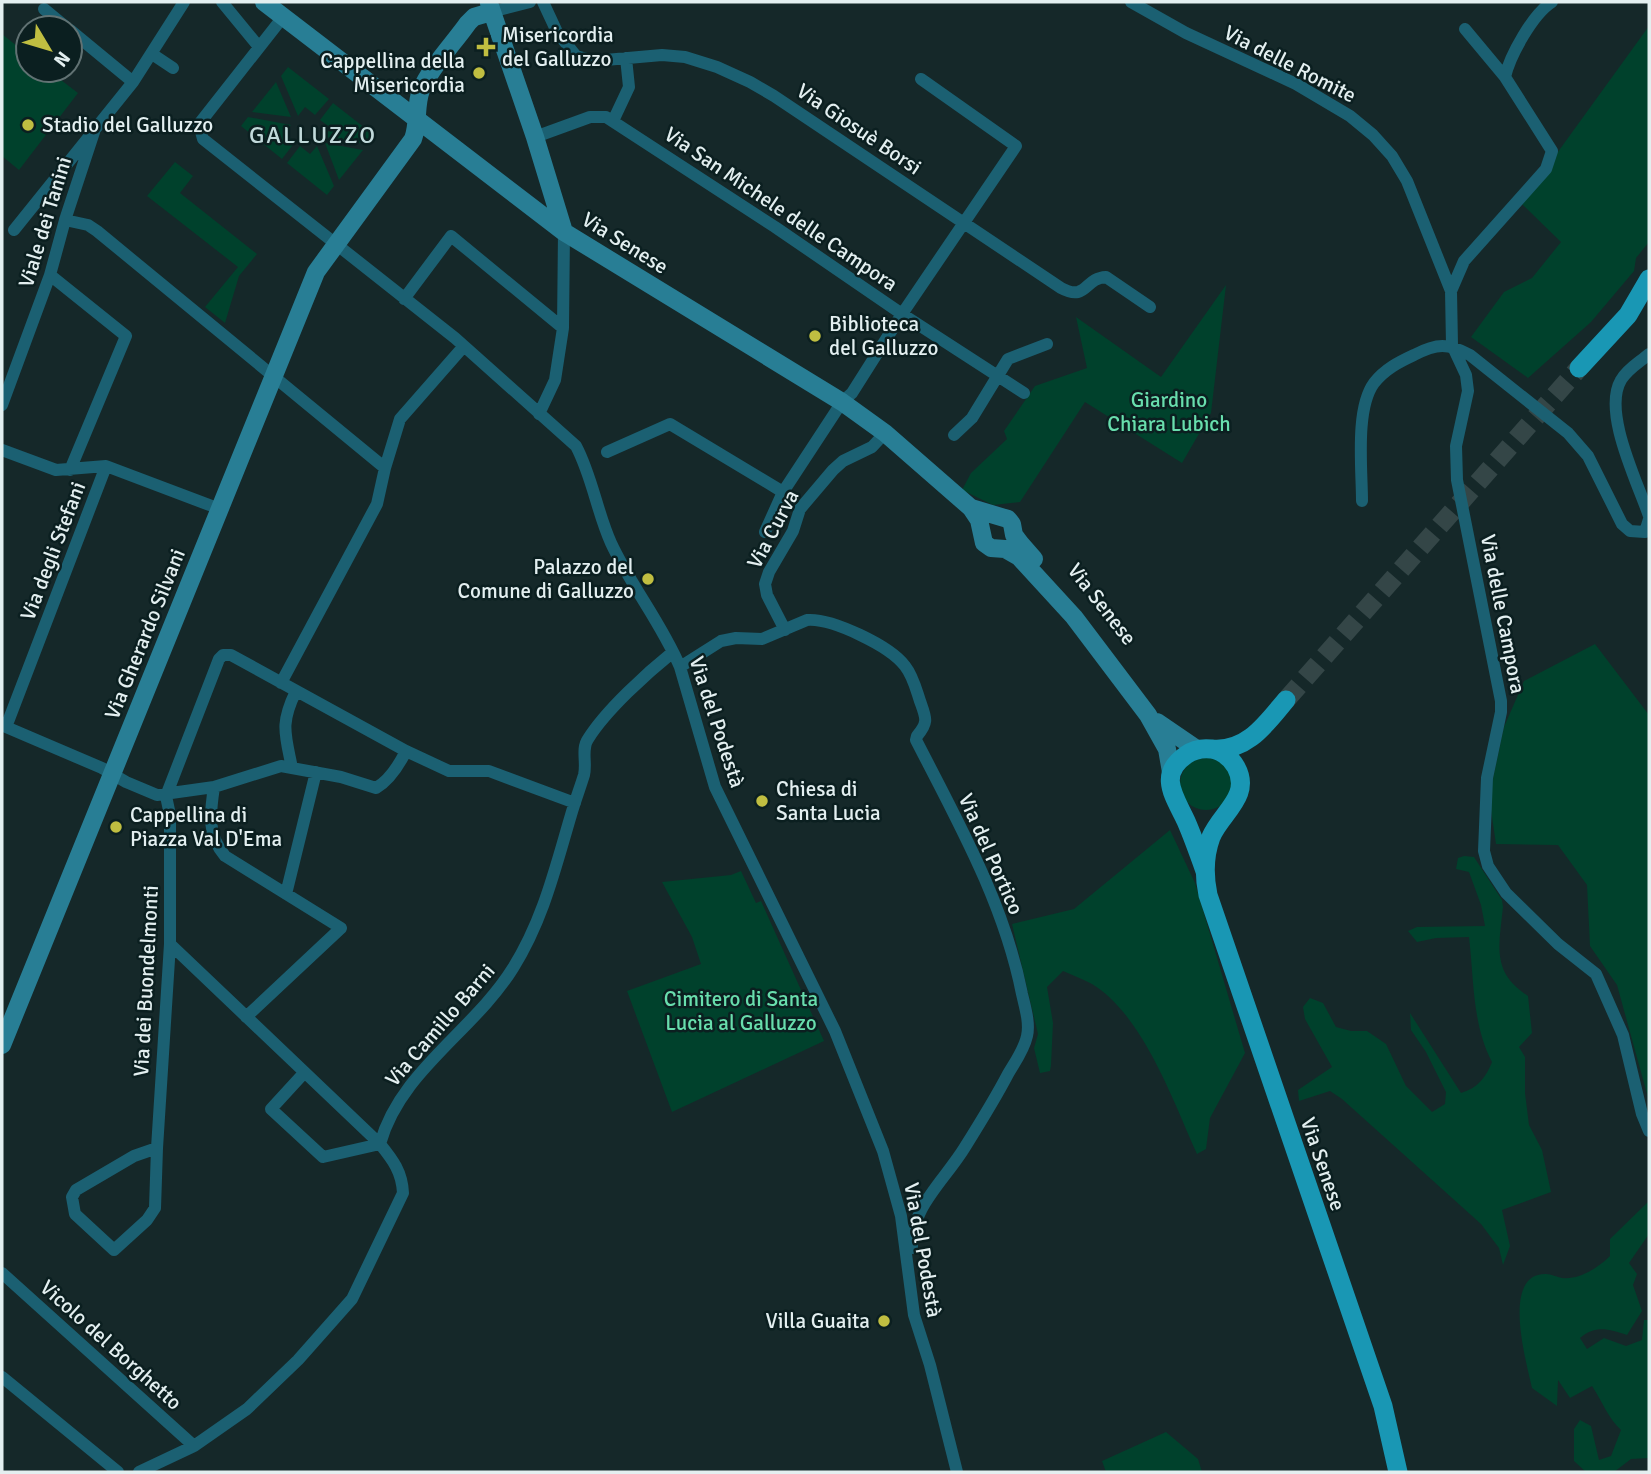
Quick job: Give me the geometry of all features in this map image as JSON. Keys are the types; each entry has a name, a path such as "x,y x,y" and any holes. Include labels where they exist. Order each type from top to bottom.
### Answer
{"main road":[{"name":"Via Senese","path":"264,2 564,233 842,402 885,433 971,508 981,528 984,543 1019,557 1074,617 1146,712 1178,738 1226,755 1234,762 1241,783 1236,801 1210,839 1205,871"},
{"name":"Via Gherardo Silvani","path":"2,1045 316,272 415,134 419,99 425,81 468,23 490,7"},
{"path":"490,7 535,137 564,233"},
{"path":"1628,315 1649,279"},
{"path":"1579,368 1628,315 1649,298"},
{"name":"Via Senese","path":"971,508 1006,518 1011,522 1014,535 1026,550 1073,599 1108,643 1167,749 1171,772 1170,788 1205,871 1212,910 1382,1406 1398,1472"},
{"path":"981,528 988,519 996,516"},
{"path":"1001,549 1011,543 1014,535"},
{"path":"1171,772 1184,757 1204,749 1222,750 1240,746 1259,731 1286,700"},
{"path":"1177,804 1187,814 1202,819 1217,817 1236,801 1248,757 1259,731"}],"street":[{"path":"14,230 133,82 184,2"},
{"path":"222,2 259,47 283,17"},
{"path":"490,7 530,2"},
{"name":"Via Giosuè Borsi","path":"543,2 557,32 576,56 594,61 662,55 685,57 717,67 774,96 1069,292 1080,292 1096,279 1106,277 1150,307"},
{"name":"Via delle Romite","path":"1131,2 1186,33 1296,84 1350,116 1373,135 1392,156 1407,181 1451,291 1452,345"},
{"path":"1505,77 1518,46 1542,9 1552,2"},
{"path":"44,9 50,14"},
{"path":"1451,291 1464,261 1546,169 1552,151 1505,77 1465,29"},
{"path":"84,41 133,82"},
{"name":"Via del Podestà","path":"259,47 199,124 203,139 464,346 576,446 584,460 610,540 680,667 715,787 835,1031 883,1151 901,1216 914,1315 930,1364 957,1472"},
{"path":"152,54 173,68"},
{"path":"535,137 590,117 606,117 613,121 628,93 626,58"},
{"path":"765,532 783,492 1016,146 921,79"},
{"name":"Via San Michele delle Campora","path":"613,121 1024,393"},
{"name":"Viale dei Tanini","path":"2,405 50,275 95,129"},
{"path":"65,220 88,225 97,231 385,468"},
{"path":"539,414 555,380 563,328 564,233"},
{"path":"404,299 451,236 563,328"},
{"path":"50,275 126,336 71,470"},
{"path":"954,435 972,418 1008,359 1047,344"},
{"path":"1362,501 1365,403 1373,385 1388,368 1418,352 1438,345 1452,345 1480,363 1568,433 1588,456 1622,524 1630,531 1645,532 1649,518 1618,432 1616,404 1620,380 1649,354"},
{"name":"Via delle Campora","path":"1452,345 1466,375 1468,391 1456,446 1457,480 1501,701 1487,778 1484,851 1488,866 1506,893 1558,944 1596,974 1623,1035 1642,1114 1649,1131"},
{"path":"281,683 377,504 400,419 464,346"},
{"path":"607,452 670,424 783,492"},
{"name":"Via Curva","path":"785,630 767,594 765,584 793,531 800,509 843,461 872,447 885,433"},
{"path":"2,450 56,470 106,466 220,509"},
{"name":"Via degli Stefani","path":"4,725 106,466"},
{"name":"Via del Portico","path":"680,667 721,641 736,638 762,639 807,620 825,620 885,649 905,666 912,677 926,717 916,740 968,840 997,906 1019,979 1028,1033 990,1107 957,1160 920,1210 912,1234 913,1268 909,1285"},
{"name":"Via Camillo Barni","path":"380,1144 386,1122 407,1089 486,1003 512,971 528,941 556,873 585,773 586,741 647,673 673,652"},
{"path":"166,796 219,659 223,655 231,655 406,751 449,771 489,771 575,803"},
{"path":"292,768 284,726 286,712 296,691"},
{"path":"4,725 150,793 166,796 214,787 281,766 376,788 384,784 406,751"},
{"path":"286,894 316,772"},
{"path":"214,787 210,817 214,839 225,856 341,928 246,1017"},
{"name":"Via dei Buondelmonti","path":"157,1148 134,1156 76,1190 72,1197 75,1214 114,1250 147,1220 155,1208 170,944 170,816 166,796"},
{"path":"139,1472 194,1446 262,1396 352,1299 403,1193 402,1178 397,1165 380,1144 170,944"},
{"path":"304,1073 271,1109 323,1157 380,1144"},
{"name":"Vicolo del Borghetto","path":"2,1273 194,1446"},
{"path":"2,1377 118,1472"}],"green space":[{"path":"1649,26 1649,242 1636,258 1634,271 1591,322 1528,378 1471,337 1504,292 1532,278 1561,242 1521,203"},
{"name":"Stadio del Galluzzo","path":"2,34 14,44 14,84 66,84 78,93 19,170 2,156"},
{"path":"288,67 329,99 315,115 305,107 298,116 281,76"},
{"path":"276,82 291,117 252,112"},
{"path":"333,103 374,135 368,144 324,137 331,128 320,120"},
{"path":"248,117 291,125 284,133 295,142 282,159 241,126"},
{"path":"325,143 363,150 339,180"},
{"path":"300,146 310,154 317,146 334,186 327,195 287,163"},
{"path":"175,162 193,176 180,193 257,254 239,276 225,323 205,307 238,267 147,196"},
{"name":"Giardino Chiara Lubich","path":"1226,285 1211,413 1182,463 1085,402 1020,502 993,505 962,490 971,473 1007,439 1004,431 1035,386 1087,368 1076,317 1161,377"},
{"path":"1595,644 1649,715 1649,1101 1617,985 1590,946 1587,885 1558,845 1496,844 1489,797 1504,727 1524,681"},
{"path":"1206,758 1216,760 1224,766 1230,774 1230,794 1224,802 1216,808 1206,810 1196,808 1188,802 1182,794 1180,784 1182,774 1188,766 1196,760"},
{"path":"1170,830 1195,883 1245,1053 1210,1118 1206,1149 1197,1154 1155,1061 1127,1016 1092,984 1063,971 1047,987 1053,1023 1051,1065 1050,1071 1040,1073 1034,1048 1038,1034 1012,924 1074,909"},
{"path":"1474,857 1502,900 1500,957 1508,977 1528,996 1532,1033 1519,1047 1525,1057 1525,1093 1529,1125 1542,1150 1551,1192 1502,1210 1510,1246 1503,1265 1499,1248 1481,1224 1342,1099 1330,1091 1299,1101 1298,1090 1332,1067 1305,1019 1303,1007 1310,998 1323,1003 1336,1027 1367,1031 1386,1044 1406,1086 1432,1112 1445,1104 1446,1092 1426,1052 1411,1030 1410,1013 1461,1093 1477,1085 1484,1077 1492,1062 1477,1017 1469,937 1436,938 1417,942 1408,931 1417,927 1485,926 1481,905 1469,872 1456,869 1458,858"},
{"name":"Cimitero di Santa Lucia al Galluzzo","path":"741,871 756,903 761,901 824,1041 672,1112 627,991 701,964 692,937 662,882 731,875"},
{"path":"1649,1201 1649,1234 1629,1263 1637,1274 1633,1285 1642,1311 1627,1335 1602,1329 1591,1331 1580,1338 1587,1349 1604,1338 1626,1346 1642,1340 1644,1320 1649,1320 1649,1458 1631,1459 1614,1472 1586,1472 1574,1461 1574,1429 1580,1420 1591,1426 1599,1460 1611,1456 1621,1430 1592,1386 1570,1398 1558,1380 1557,1406 1532,1388 1522,1341 1520,1303 1524,1288 1532,1278 1546,1274 1562,1278 1575,1277 1600,1265 1610,1256 1610,1239"},
{"path":"1166,1432 1198,1459 1202,1472 1106,1472 1102,1461"}],"tunnel":[{"path":"1286,700 1579,368"}],"place":[{"name":"Misericordia del Galluzzo","path":"486,47"},
{"name":"Cappellina della Misericordia","path":"479,73"},
{"name":"Stadio del Galluzzo","path":"28,125"},
{"name":"Biblioteca del Galluzzo","path":"815,336"},
{"name":"Palazzo del Comune di Galluzzo","path":"648,579"},
{"name":"Chiesa di Santa Lucia","path":"762,801"},
{"name":"Cappellina di Piazza Val D'Ema","path":"116,827"},
{"name":"Villa Guaita","path":"884,1321"}],"district":[{"name":"GALLUZZO","path":"313,135"}]}
